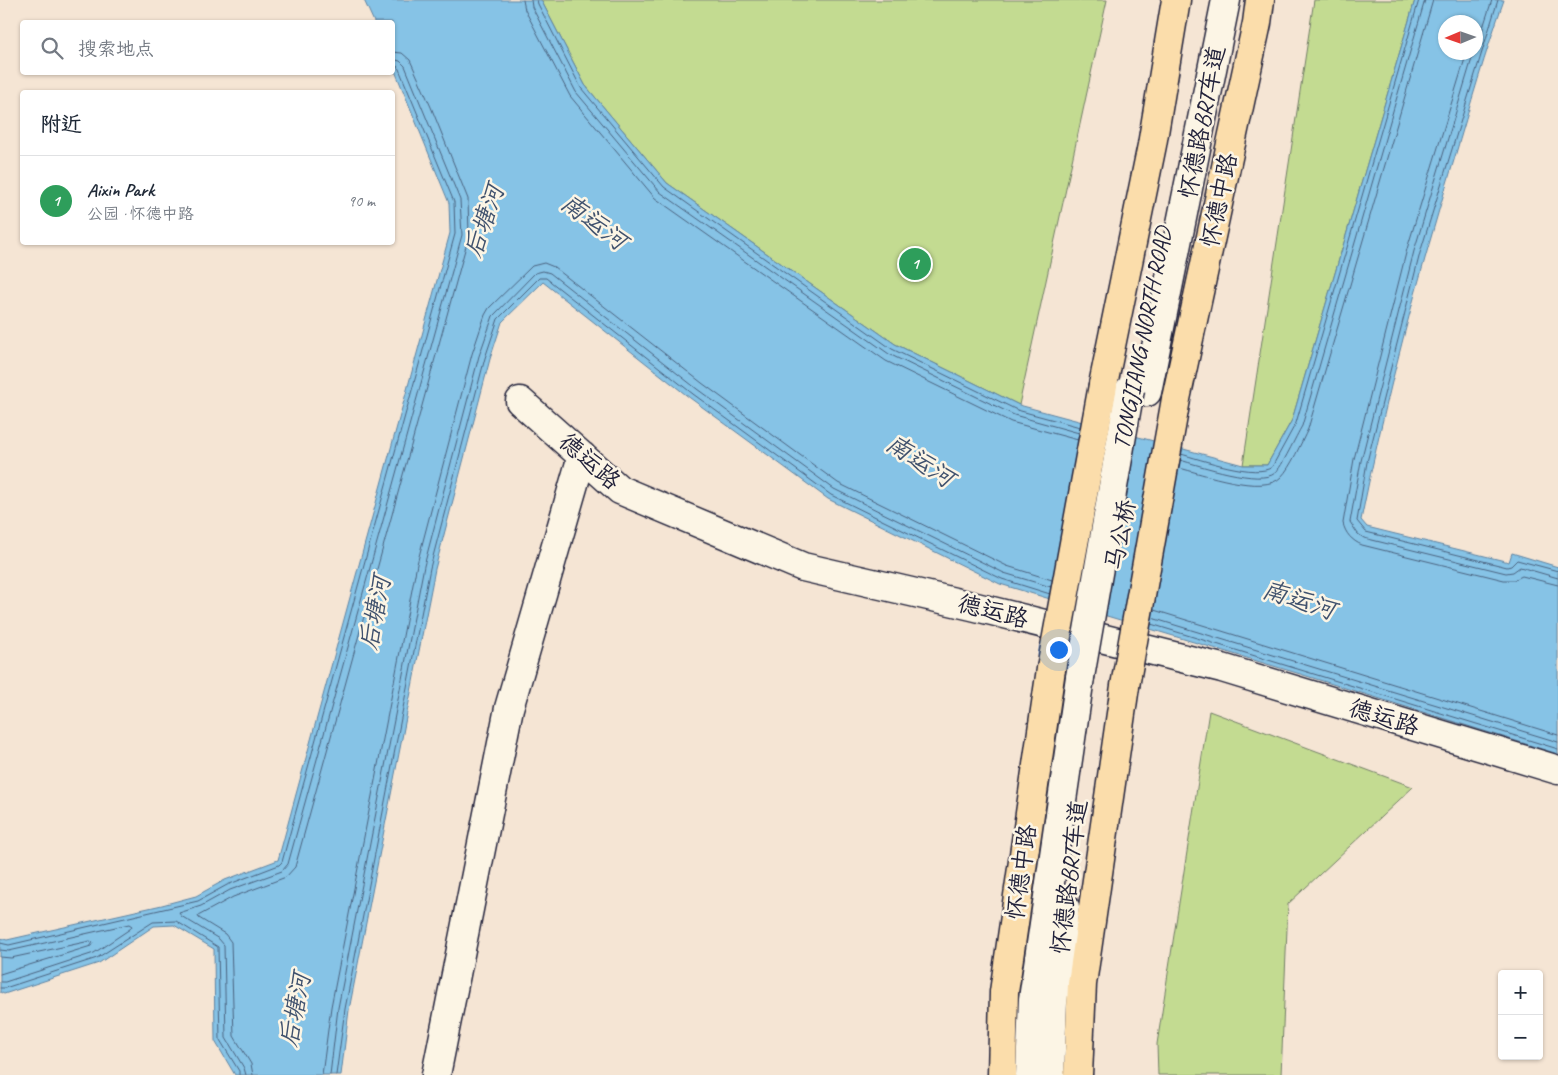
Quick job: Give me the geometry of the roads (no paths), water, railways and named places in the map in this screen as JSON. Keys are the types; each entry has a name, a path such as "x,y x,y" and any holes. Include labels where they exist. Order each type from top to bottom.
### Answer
{"main road":[{"name":"马公桥","path":"1051,669 1103,385 1152,145 1176,0"},
{"name":"怀德中路","path":"1176,399 1255,32 1260,0"},
{"name":"马公桥","path":"1078,1075 1082,984 1125,686 1176,399"},
{"name":"怀德中路","path":"1002,1075 1004,992 1051,669"}],"street":[{"name":"TONGJIANG NORTH ROAD","path":"1087,678 1210,0"},
{"name":"怀德路BRT车道","path":"1138,390 1226,0"},
{"name":"德运路","path":"520,400 620,490 802,567 972,606 1222,668 1558,770"},
{"path":"436,1075 509,708 582,456"},
{"name":"怀德路BRT车道","path":"1030,1075 1033,999 1087,678"},
{"name":"怀德路BRT车道","path":"1050,1075 1053,1003 1087,678"}],"water":[{"path":"364,0 541,0 585,85 667,183 895,344 1019,405 1243,465 1267,465 1292,420 1415,0 1504,0 1490,40 1415,294 1391,384 1361,520 1367,527 1509,562 1512,553 1558,567 1558,754 1000,584 828,499 690,398 543,282 502,322 490,359 435,569 349,1010 341,1075 235,1075 215,1041 214,949 174,925 154,926 99,963 4,994 0,992 0,938 7,940 196,896 225,880 278,860 450,233 449,203 395,71 395,20 373,20"}],"place":[{"name":"Aixin Park","path":"915,264"}],"water label":[{"name":"后塘河","path":"484,221"},
{"name":"南运河","path":"594,222"},
{"name":"南运河","path":"920,461"},
{"name":"南运河","path":"1299,600"},
{"name":"后塘河","path":"375,613"},
{"name":"后塘河","path":"295,1010"}]}
